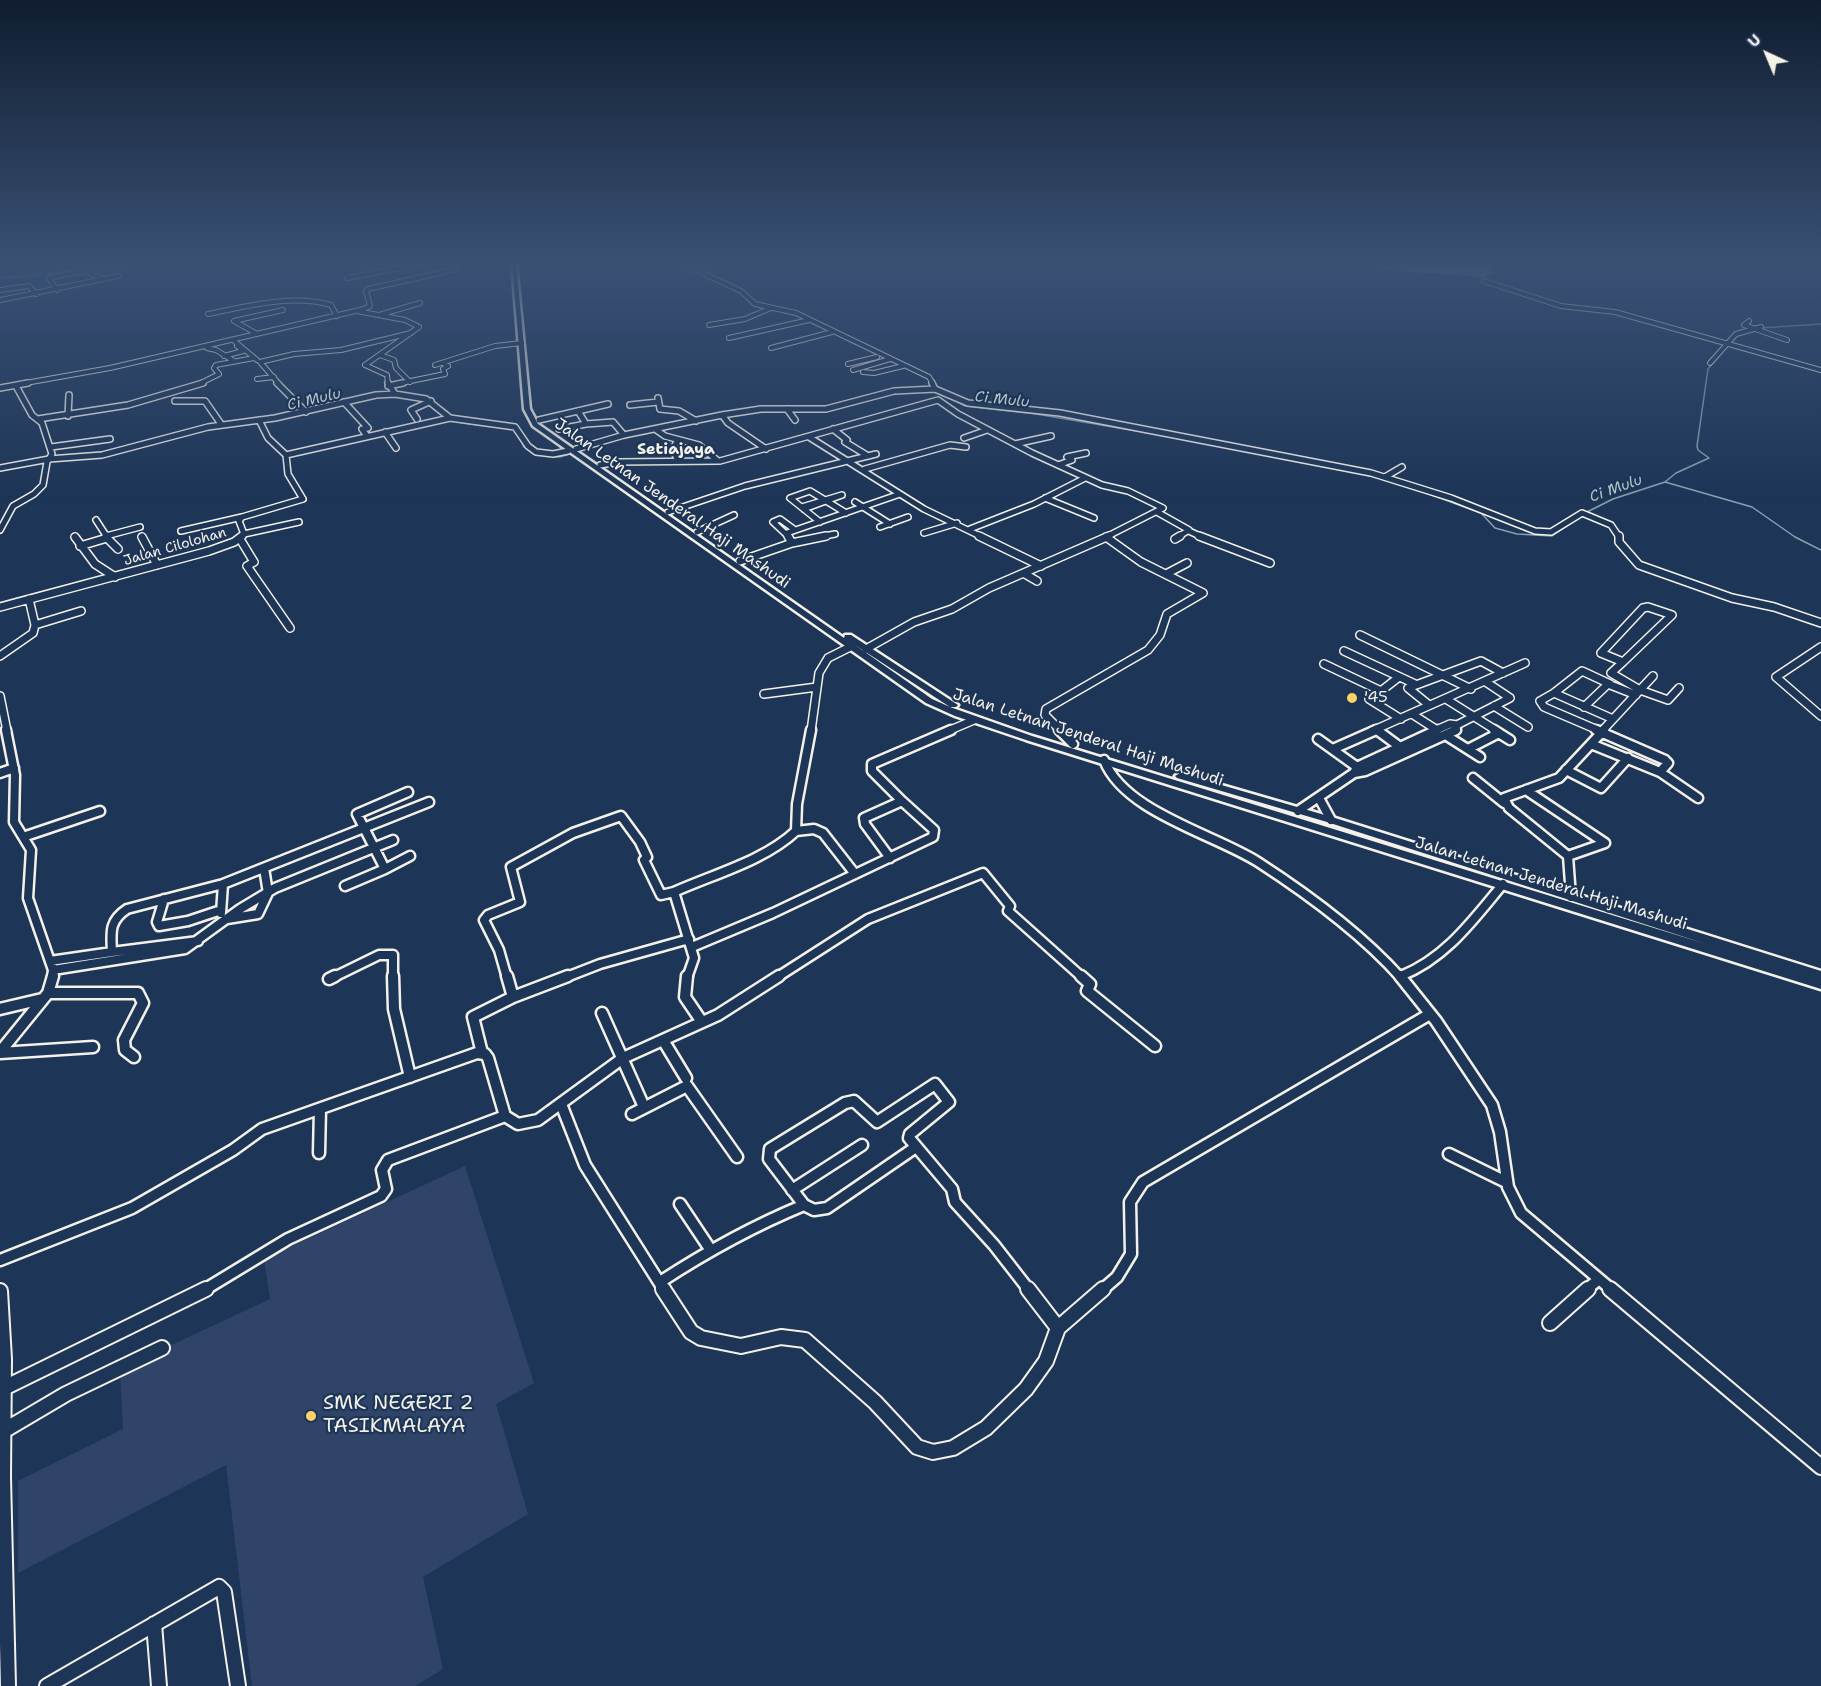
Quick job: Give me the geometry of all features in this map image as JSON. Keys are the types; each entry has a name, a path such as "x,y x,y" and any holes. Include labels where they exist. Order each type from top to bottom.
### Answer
{"main road":[{"name":"Jalan Letnan Jenderal Haji Mashudi","path":"523,342 530,418 850,647 961,709 1330,820 1821,976"},
{"name":"Jalan Letnan Jenderal Haji Mashudi","path":"523,342 531,365 533,408 539,420 559,440"},
{"name":"Jalan Letnan Jenderal Haji Mashudi","path":"574,451 600,465 866,649 928,701 974,720 1821,984"}],"street":[{"path":"224,356 243,351 234,342"},
{"path":"0,388 234,342 260,362 261,366 274,376 306,412"},
{"path":"260,362 294,354 352,348 377,342"},
{"path":"394,394 388,386 387,375 365,365 399,342"},
{"path":"771,348 795,342"},
{"path":"856,342 929,377 935,389 960,406 987,430 1085,478 1105,486 1128,491 1163,507 1106,537 989,588 952,609 920,619 866,649"},
{"path":"1722,342 1821,370"},
{"path":"1710,363 1727,343"},
{"path":"435,365 495,346 523,346"},
{"path":"205,347 231,361 246,358"},
{"path":"380,355 394,360 396,369 410,382"},
{"path":"848,364 884,356"},
{"path":"39,419 145,402 202,384 219,374 214,368 216,365 254,358"},
{"path":"852,369 890,359"},
{"path":"388,386 445,374 443,369 448,366 443,363"},
{"path":"863,372 874,373 903,366"},
{"path":"257,379 274,376"},
{"path":"202,384 210,387"},
{"path":"0,530 12,507 34,494 43,485 51,447 39,419 32,414 16,386"},
{"path":"260,422 268,438 286,455 345,438 367,436 450,418 515,427 521,431 528,447 537,452 555,455 624,435 655,430 696,419 761,409 787,411 826,409 883,393 914,388 935,389"},
{"path":"0,468 102,455 221,424 260,422 394,394 429,402 450,418"},
{"path":"68,416 69,395"},
{"path":"630,405 658,400 660,409 677,411 696,419"},
{"path":"600,465 616,462 718,461 766,450 937,400 960,406 1060,414 1311,459 1385,477 1451,498 1535,531 1549,533 1578,513 1585,514 1613,526 1619,534 1619,542 1636,564 1737,600 1774,607 1821,623"},
{"path":"175,401 192,403 204,401 221,424"},
{"path":"417,419 411,410 429,402"},
{"path":"345,403 368,428 362,429 367,436"},
{"path":"539,420 608,404"},
{"path":"578,411 586,424"},
{"path":"787,411 795,420"},
{"path":"723,416 766,450"},
{"path":"558,429 613,422 624,435"},
{"path":"833,429 847,440 845,441 868,456"},
{"path":"655,430 699,445 718,461"},
{"path":"963,438 987,430"},
{"path":"385,432 396,448"},
{"path":"1014,444 1051,436"},
{"path":"809,437 865,469 900,494 937,515 970,529 1041,566"},
{"path":"51,447 110,439"},
{"path":"827,446 845,441"},
{"path":"676,443 673,450 678,461"},
{"path":"865,469 950,446 966,447"},
{"path":"1058,465 1072,460 1067,457 1086,453"},
{"path":"668,512 706,497 771,478 876,454"},
{"name":"Jalan Cilolohan","path":"0,607 226,546 242,537 239,521 242,517 301,501 302,497 292,477 286,455"},
{"path":"1385,477 1402,467"},
{"path":"970,529 1045,498 1085,478"},
{"path":"820,522 790,498 810,491 846,513"},
{"path":"787,533 900,494"},
{"path":"1045,498 1094,518"},
{"path":"803,508 826,501"},
{"path":"855,502 890,524"},
{"path":"1157,512 1219,547 1235,549 1269,563"},
{"path":"696,532 734,515"},
{"path":"181,531 242,517"},
{"path":"880,528 908,517"},
{"path":"792,543 787,533 773,522 780,519 795,530"},
{"path":"96,520 118,549"},
{"path":"290,628 247,567 254,562 242,537 299,522"},
{"path":"924,533 957,523"},
{"path":"80,546 140,527"},
{"path":"1175,539 1189,531"},
{"path":"740,561 792,543 836,534"},
{"path":"75,537 95,564 115,577"},
{"path":"142,537 158,565"},
{"path":"1073,744 1045,715 1046,709 1144,653 1160,635 1168,612 1202,594 1201,591 1132,556 1106,537"},
{"path":"1166,574 1187,563"},
{"path":"1024,574 1037,581"},
{"path":"0,656 33,633 35,625 29,599"},
{"path":"1623,662 1601,653 1602,650 1642,608 1648,607 1672,615 1623,662 1611,673 1638,693"},
{"path":"35,625 81,611"},
{"path":"1360,635 1471,689"},
{"path":"1821,646 1776,677 1821,716"},
{"path":"513,997 499,950 484,919 520,903 520,896 510,870 516,864 573,833 621,816 640,842 647,856 644,860 661,895 674,892 784,842 796,831 798,825 797,804 810,741 819,673 824,661 850,647"},
{"path":"1344,651 1415,684"},
{"path":"1429,705 1407,690 1415,684 1442,673 1481,661 1503,673"},
{"path":"1333,749 1525,663"},
{"path":"1324,664 1381,691 1399,677"},
{"path":"1660,772 1668,763 1665,760 1541,705 1540,701 1582,671 1610,684 1668,700 1679,688"},
{"path":"1504,803 1504,798 1559,778 1653,676"},
{"path":"1298,811 1355,770 1450,724 1457,725 1472,715 1510,697 1486,682"},
{"path":"1584,707 1610,684"},
{"path":"764,694 817,687"},
{"path":"1554,693 1613,720"},
{"path":"0,696 14,768 14,822 31,855 28,898 51,965 52,985 0,1053"},
{"path":"1369,699 1401,719"},
{"path":"1446,699 1510,740"},
{"path":"1494,706 1528,727"},
{"path":"1412,714 1437,730"},
{"path":"974,720 872,764 872,771 934,830 935,835 774,913 691,943 600,964 513,997 473,1017 482,1053 489,1058 491,1064 505,1116 518,1124 538,1120 623,1058 718,1015 868,918 982,873 1010,906 1008,911 1090,984 1087,990 1155,1046"},
{"path":"1318,739 1333,749 1355,770 1365,771 1447,736 1457,730 1457,725"},
{"path":"1376,729 1400,747"},
{"path":"1468,749 1499,733"},
{"path":"1447,736 1480,757"},
{"path":"1590,744 1660,772 1698,798"},
{"path":"1566,770 1601,788 1628,759"},
{"path":"1104,760 1108,771 1127,789 1172,820 1257,862 1337,921 1401,976 1430,1014 1496,1114 1506,1182 1510,1195 1521,1213 1821,1467"},
{"path":"0,773 14,768"},
{"path":"1473,778 1568,856 1571,897"},
{"path":"1526,790 1605,843 1568,856"},
{"path":"385,869 357,817 360,811 408,792"},
{"path":"1319,798 1330,820"},
{"path":"890,858 865,824 864,818 902,801"},
{"path":"112,952 112,918 127,909 223,884 429,802"},
{"path":"23,837 100,811"},
{"path":"796,831 814,828 822,833 855,874"},
{"path":"268,893 393,840"},
{"path":"345,886 410,856"},
{"path":"51,965 132,949 155,951 185,949 223,922 257,915 268,893 264,868"},
{"path":"223,884 221,910 223,922"},
{"path":"1401,976 1414,972 1432,961 1462,934 1503,884"},
{"path":"674,892 694,958 684,990 685,997 702,1022"},
{"path":"164,899 157,922 159,926 188,921 221,910"},
{"path":"128,959 132,949"},
{"path":"51,965 128,959 155,951"},
{"path":"330,979 379,955 393,956 394,1009 410,1077"},
{"path":"0,1009 45,996 127,991 138,993 143,1003 124,1040 125,1050 134,1057"},
{"path":"602,1013 644,1107"},
{"path":"561,1104 585,1165 603,1197 691,1332 701,1338 741,1347 781,1336 805,1340 874,1402 917,1447 933,1452 953,1448 986,1428 1026,1389 1046,1361 1058,1328 1117,1276 1128,1260 1133,1244 1130,1202 1143,1182 1430,1014"},
{"path":"663,1040 686,1078"},
{"path":"0,1053 93,1047"},
{"path":"0,1260 132,1208 233,1150 262,1129 482,1053"},
{"path":"916,1147 827,1208 814,1210 804,1205 769,1159 768,1153 776,1144 851,1101 874,1121 880,1121 935,1084 950,1101 909,1135 916,1147 952,1189 955,1202 994,1245 1058,1328"},
{"path":"632,1114 689,1087 737,1157"},
{"path":"319,1153 320,1109"},
{"path":"4,1388 199,1293 288,1239 381,1196 386,1189 382,1170 388,1160 505,1116"},
{"path":"792,1190 862,1145"},
{"path":"1449,1154 1506,1182"},
{"path":"680,1204 710,1249"},
{"path":"660,1282 710,1249 759,1222 804,1205"},
{"path":"1550,1323 1599,1279"},
{"path":"0,1290 4,1388 2,1432 8,1686"},
{"path":"2,1432 66,1394 162,1348"},
{"path":"47,1686 221,1588 238,1686"},
{"path":"154,1624 159,1686"}],"shaded area":[{"name":"SMK NEGERI 2 TASIKMALAYA","path":"465,1166 534,1383 496,1404 528,1514 423,1577 443,1669 415,1686 252,1686 226,1465 18,1573 18,1481 123,1429 120,1369 270,1299 264,1259"}],"waterway":[{"name":"Ci Mulu","path":"1665,482 1676,473 1709,458 1698,450 1697,446 1708,369 1722,352"},
{"name":"Ci Mulu","path":"949,397 965,406 1036,414 1172,437"},
{"name":"Ci Mulu","path":"830,410 854,404"},
{"name":"Ci Mulu","path":"457,422 478,425"},
{"name":"Ci Mulu","path":"520,438 524,447 531,451"},
{"name":"Ci Mulu","path":"545,456 560,457 589,448"},
{"name":"Ci Mulu","path":"1366,475 1378,478"},
{"name":"Ci Mulu","path":"1585,513 1613,499 1665,482"},
{"path":"1665,482 1752,507 1795,537 1821,550"},
{"name":"Ci Mulu","path":"1426,493 1481,513 1495,528 1517,534 1552,536 1573,522"}],"place":[{"name":"'45","path":"1352,698"},
{"name":"SMK NEGERI 2 TASIKMALAYA","path":"311,1416"}],"district":[{"name":"Setiajaya","path":"676,450"}]}
